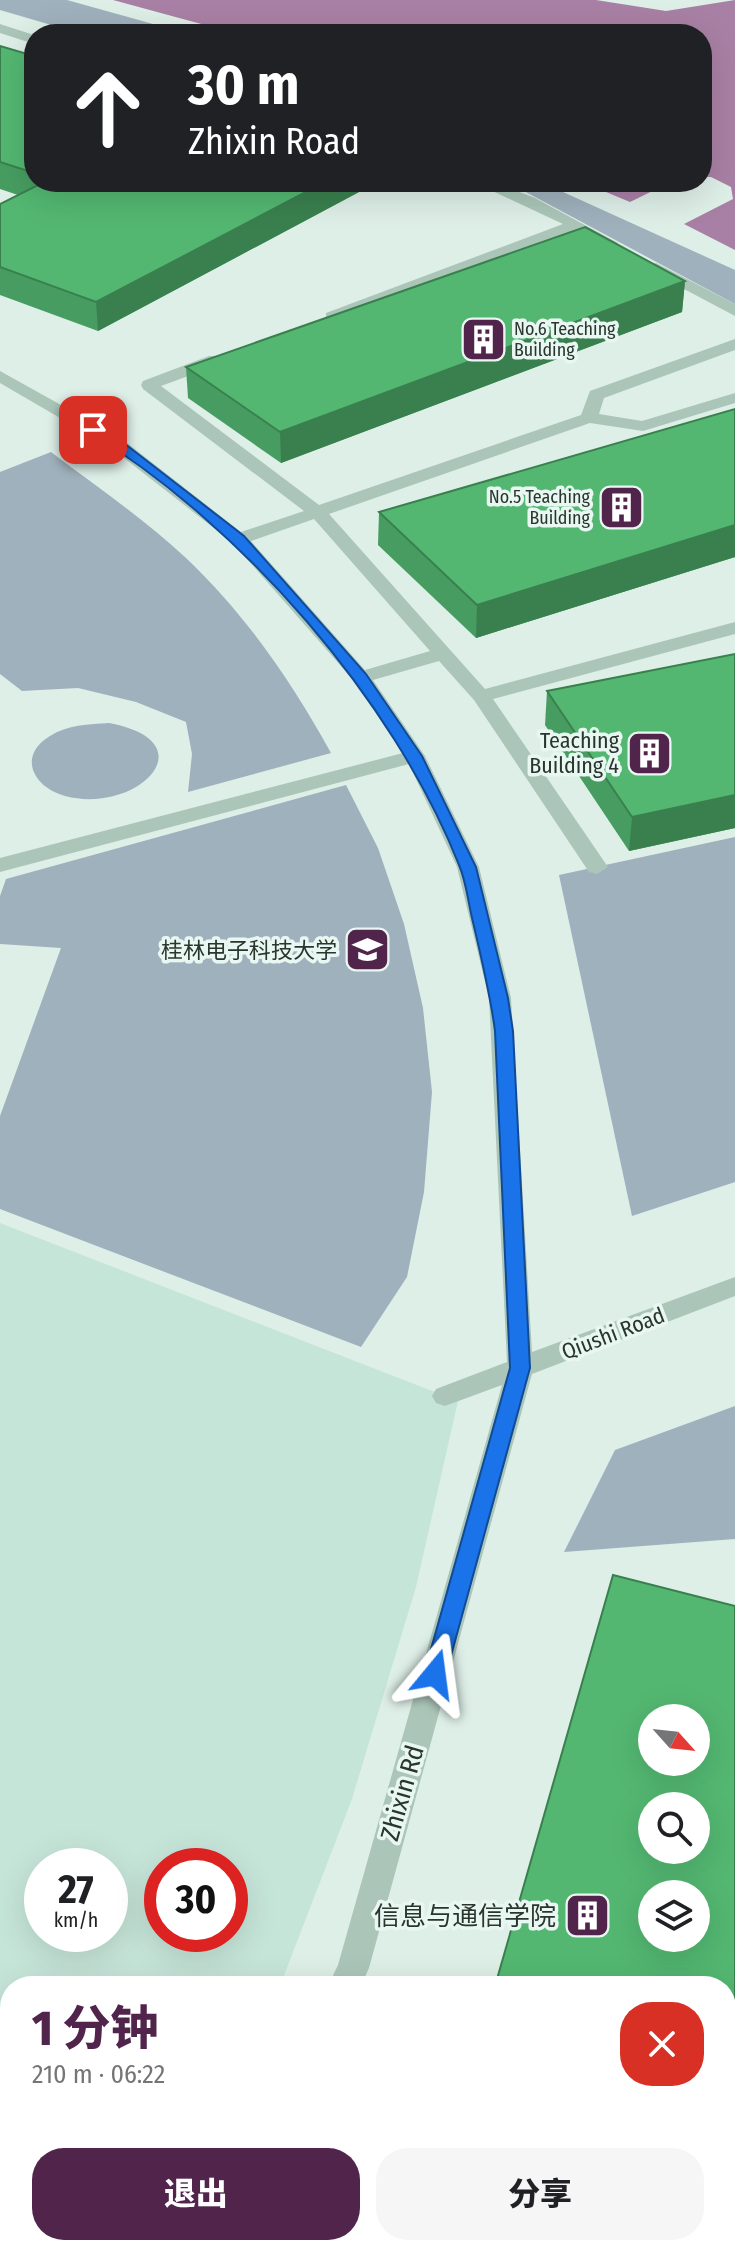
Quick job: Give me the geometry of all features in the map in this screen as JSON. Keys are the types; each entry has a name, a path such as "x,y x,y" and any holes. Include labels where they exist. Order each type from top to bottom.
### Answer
{"street":[{"path":"0,28 24,36"},
{"path":"506,192 576,224 735,311"},
{"path":"311,324 576,224"},
{"path":"589,418 596,395 735,344"},
{"path":"237,352 149,385 318,513 481,696 597,867"},
{"name":"Zhixin Rd","path":"0,376 116,443 239,539 361,677 415,756 468,867 500,998 520,1368 357,1953 348,1976"},
{"path":"239,539 589,418 643,426 735,398"},
{"path":"481,696 735,628"},
{"path":"361,677 444,653"},
{"path":"0,865 415,756"},
{"name":"Qiushi Road","path":"445,1396 735,1286"}],"shaded area":[{"path":"0,0 67,0 153,24 48,24 0,10"},
{"path":"113,0 596,0 666,11 735,0 735,250 684,224 733,199 731,187 712,178 712,24 201,24"},
{"path":"526,192 563,192 735,270 735,304"},
{"path":"606,192 650,192 630,202"},
{"path":"51,452 154,530 208,580 266,650 331,753 188,792 192,754 186,722 136,702 78,688 22,691 0,674 0,472"},
{"path":"109,723 139,732 155,745 158,759 152,774 137,786 116,795 92,799 54,792 37,778 33,770 34,753 50,736 71,727"},
{"path":"346,785 378,848 404,924 423,1008 432,1092 424,1192 407,1277 361,1347 0,1209 0,1116 61,948 0,944 0,896 6,879"},
{"path":"735,837 735,1182 632,1216 559,875"},
{"path":"0,1223 458,1401 416,1587 352,1799 284,1976 0,1976"},
{"path":"735,1406 735,1539 564,1552 615,1450"}],"building":[{"path":"0,46 24,53 24,170 0,162"},
{"path":"24,192 306,192 96,302 0,267 0,204"},
{"name":"No.6 Teaching Building","path":"585,227 685,281 280,432 186,367"},
{"name":"No.5 Teaching Building","path":"735,409 735,525 477,605 379,512"},
{"name":"Teaching Building 4","path":"735,654 735,795 632,817 547,691"},
{"name":"信息与通信学院","path":"613,1575 735,1606 735,1976 498,1976"}],"place":[{"name":"No.6 Teaching Building","path":"483,339"},
{"name":"No.5 Teaching Building","path":"621,507"},
{"name":"Teaching Building 4","path":"650,753"},
{"name":"桂林电子科技大学","path":"368,950"},
{"name":"信息与通信学院","path":"587,1916"}],"route":[{"path":"93,430 116,443 239,539 361,677 415,756 468,867 500,998 504,1031 520,1368 435,1674"}]}
